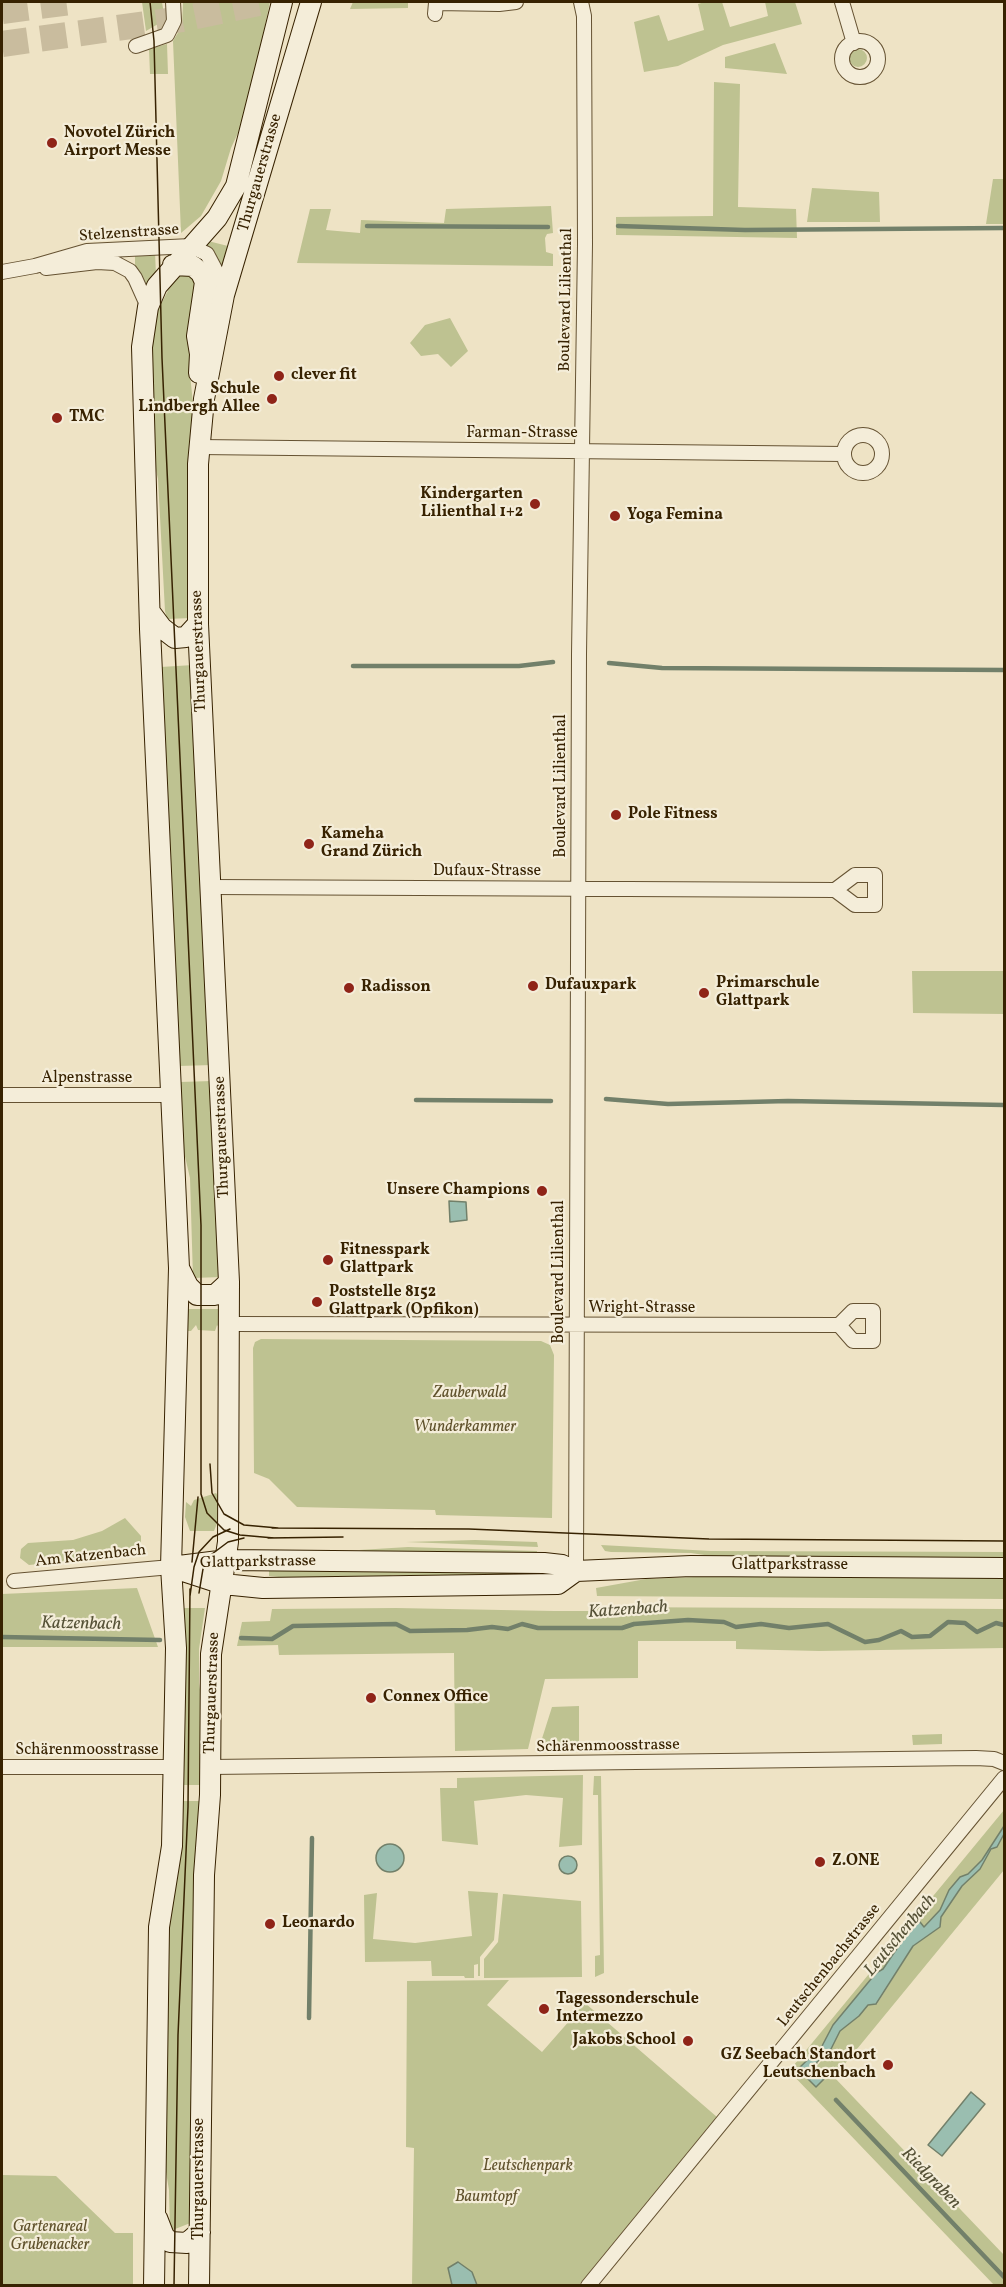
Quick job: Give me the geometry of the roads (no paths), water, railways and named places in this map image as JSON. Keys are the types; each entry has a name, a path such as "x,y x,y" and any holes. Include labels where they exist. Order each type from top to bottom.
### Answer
{"main road":[{"name":"Thurgauerstrasse","path":"154,2286 159,1928 172,1846 176,1648 171,1567 179,1268 150,612 142,347 148,308 157,286 223,210 236,186 282,2"},
{"name":"Thurgauerstrasse","path":"199,2286 202,1960 211,1767 211,1654 227,1560 229,1282 198,624 196,493 204,399 224,295 311,2"},
{"path":"173,265 193,266 201,273 205,282 197,336 200,354 199,380 204,399"},
{"path":"150,612 162,628 175,638 186,637 198,624"},
{"path":"179,1268 188,1286 197,1295 203,1296 219,1292 229,1282"},
{"name":"Glattparkstrasse","path":"171,1567 227,1560 544,1563 562,1565 576,1571 703,1566 1005,1568"},
{"name":"Glattparkstrasse","path":"171,1567 223,1584 263,1588 558,1584 576,1571"},
{"path":"155,2213 164,2236 170,2242 187,2242 200,2232"}],"street":[{"path":"136,46 167,35 174,21 173,2"},
{"path":"435,14 436,3 516,2"},
{"name":"Boulevard Lilienthal","path":"576,1571 585,232 584,16 581,2"},
{"path":"842,2 854,43"},
{"path":"191,246 207,254 216,272 217,281 200,354"},
{"name":"Stelzenstrasse","path":"2,272 35,266 87,251 191,246"},
{"name":"Stelzenstrasse","path":"35,266 49,268 97,262 115,263 130,271 148,308"},
{"name":"Farman-Strasse","path":"199,447 844,453"},
{"name":"Dufaux-Strasse","path":"212,887 835,890"},
{"name":"Alpenstrasse","path":"2,1095 172,1095"},
{"name":"Wright-Strasse","path":"228,1324 839,1325"},
{"name":"Am Katzenbach","path":"14,1581 171,1567"},
{"name":"Schärenmoosstrasse","path":"211,1767 976,1758 994,1759 1005,1763"},
{"name":"Schärenmoosstrasse","path":"2,1767 173,1767"},
{"name":"Leutschenbachstrasse","path":"588,2286 1005,1778"}],"waterway":[{"path":"367,226 548,227"},
{"path":"618,226 745,230 1004,228"},
{"path":"353,666 519,666 553,662"},
{"path":"609,663 662,668 1004,670"},
{"path":"606,1099 668,1104 788,1101 1004,1105"},
{"path":"416,1100 551,1101"},
{"name":"Katzenbach","path":"241,1638 272,1639 293,1626 396,1624 410,1631 492,1627 508,1629 522,1624 538,1628 622,1628 634,1624 688,1620 724,1622 736,1627 761,1624 789,1628 828,1624 865,1642 879,1640 901,1631 912,1637 930,1636 948,1622 965,1623 977,1632 996,1623 1004,1625"},
{"name":"Katzenbach","path":"2,1637 160,1640"},
{"path":"309,2018 312,1838"},
{"name":"Riedgraben","path":"836,2100 1004,2277"}],"tunnel":[{"path":"2,11 71,2"},
{"path":"2,44 182,19 264,2"}],"tram line":[{"path":"150,2 154,41 162,358 201,1225 201,1494 207,1513 224,1530 240,1535 274,1538"},
{"path":"210,1464 212,1493 224,1514 244,1525 278,1528"},
{"path":"192,1562 198,1497"},
{"path":"272,1528 469,1529 709,1539 1004,1541"},
{"path":"190,1596 194,1567 199,1552 213,1537 230,1529"},
{"path":"268,1538 343,1537"},
{"path":"199,1593 203,1569 212,1554 228,1542 244,1538"},
{"path":"174,2286 178,2035 188,1807 190,1589"}],"place":[{"name":"Novotel Zürich Airport Messe","path":"52,143"},
{"name":"clever fit","path":"279,376"},
{"name":"Schule Lindbergh Allee","path":"272,399"},
{"name":"TMC","path":"57,418"},
{"name":"Kindergarten Lilienthal 1+2","path":"535,504"},
{"name":"Yoga Femina","path":"615,516"},
{"name":"Pole Fitness","path":"616,815"},
{"name":"Kameha Grand Zürich","path":"309,844"},
{"name":"Dufauxpark","path":"533,986"},
{"name":"Radisson","path":"349,988"},
{"name":"Primarschule Glattpark","path":"704,993"},
{"name":"Unsere Champions","path":"542,1191"},
{"name":"Fitnesspark Glattpark","path":"328,1260"},
{"name":"Poststelle 8152 Glattpark (Opfikon)","path":"317,1302"},
{"name":"Connex Office","path":"371,1698"},
{"name":"Z.ONE","path":"820,1862"},
{"name":"Leonardo","path":"270,1924"},
{"name":"Tagessonderschule Intermezzo","path":"544,2009"},
{"name":"Jakobs School","path":"688,2041"},
{"name":"GZ Seebach Standort Leutschenbach","path":"888,2065"}],"park label":[{"name":"Zauberwald","path":"470,1394"},
{"name":"Wunderkammer","path":"465,1428"},
{"name":"Leutschenpark","path":"528,2167"},
{"name":"Baumtopf","path":"486,2198"},
{"name":"Gartenareal Grubenacker","path":"50,2237"}],"water label":[{"name":"Leutschenbach","path":"901,1936"}]}
